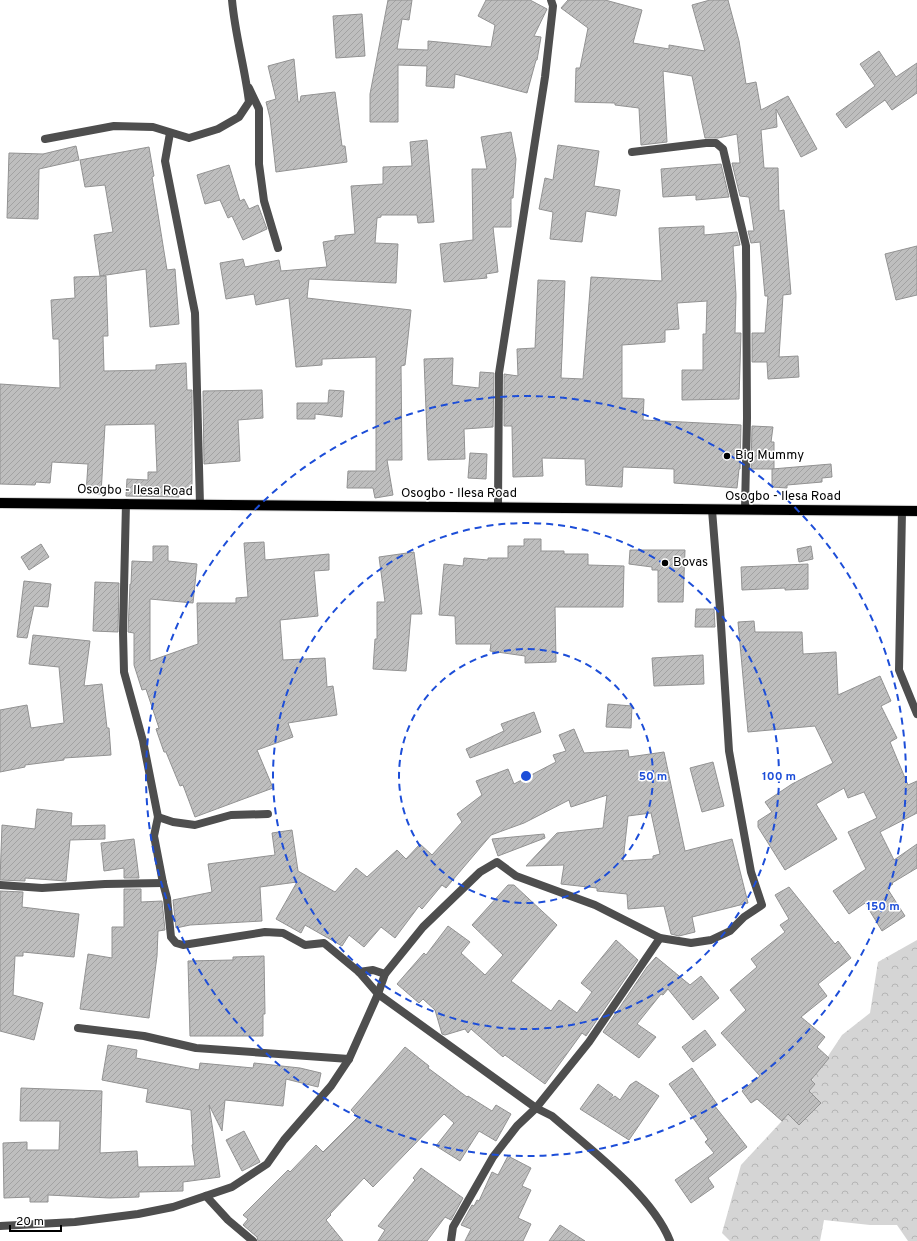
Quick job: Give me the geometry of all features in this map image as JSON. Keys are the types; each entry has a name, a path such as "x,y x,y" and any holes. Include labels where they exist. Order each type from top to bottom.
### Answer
{"main road":[{"name":"Osogbo - Ilesa Road","path":"0,503 498,506 712,510 917,511"}],"street":[{"path":"45,139 114,126 153,127 189,138 218,129 239,117 249,102 234,27 232,0"},
{"path":"498,506 499,373 545,77 553,6 551,0"},
{"path":"246,81 260,109 259,164 264,201 278,248"},
{"path":"170,133 165,161 195,313 200,505"},
{"path":"632,152 706,143 716,144 723,149 746,246 747,418 745,509"},
{"path":"126,503 122,632 124,672 143,741 158,817 154,836 167,898 171,937 176,943 183,945 265,932 284,933 305,945 324,943 359,972 378,994 536,1108 552,1116 635,1191 664,1227 670,1241"},
{"path":"0,1226 75,1222 138,1214 173,1207 232,1187 267,1164 284,1140 331,1086 349,1059 378,994 385,974 422,927 480,872 497,862 516,876 595,905 660,938 691,943 711,940 730,930 744,917 762,905 751,872 729,751 712,510"},
{"path":"902,512 899,670 917,714"},
{"path":"158,817 173,822 195,825 232,815 268,814"},
{"path":"0,885 42,888 105,884 163,883"},
{"path":"451,1241 453,1227 493,1157 517,1126 536,1108 589,1042 660,938"},
{"path":"359,972 373,970 385,974"},
{"path":"78,1028 144,1036 196,1048 349,1059"},
{"path":"206,1196 228,1220 253,1241"}],"green space":[{"path":"917,940 917,1241 908,1241 897,1225 870,1225 824,1220 820,1241 730,1241 722,1233 741,1165 793,1109 842,1035 870,1013 878,962"}],"building":[{"path":"388,0 412,0 409,20 402,19 397,49 428,50 428,41 491,47 495,25 478,16 486,0 530,0 547,9 534,36 541,37 537,60 527,93 455,74 454,88 426,86 427,66 398,65 398,122 370,122 370,94"},
{"path":"568,0 605,0 642,10 633,43 669,49 669,45 705,51 692,5 710,0 728,0 739,41 746,84 756,82 761,110 788,96 817,149 801,157 776,109 777,127 761,130 764,168 778,168 779,211 784,210 791,294 783,295 779,357 798,356 799,377 768,379 767,362 752,362 752,333 765,333 768,296 765,296 760,242 751,243 748,231 754,231 749,197 740,196 732,163 740,163 737,134 718,138 705,138 692,76 663,71 667,142 641,145 639,108 615,105 615,103 575,102 576,68 580,68 588,28 561,8"},
{"path":"362,14 365,56 336,58 333,16"},
{"path":"879,51 896,77 917,63 917,93 892,110 885,100 846,128 836,114 875,86 860,64"},
{"path":"294,59 298,102 300,102 301,96 335,92 342,146 345,146 347,162 276,172 270,118 266,102 276,99 268,66"},
{"path":"511,132 516,159 513,198 511,198 511,227 493,227 498,272 486,274 487,278 444,282 440,244 473,240 472,169 487,169 481,137"},
{"path":"427,140 434,222 418,223 417,215 381,215 381,217 377,218 375,243 398,244 396,283 309,279 307,298 411,310 405,365 401,366 402,460 387,460 393,495 375,498 373,488 347,488 348,471 376,471 376,357 322,359 322,365 296,367 289,298 256,305 254,294 226,299 220,263 243,259 245,267 279,260 281,271 327,267 323,242 335,240 335,236 355,234 351,186 383,184 383,167 412,166 410,142"},
{"path":"558,145 599,151 594,186 620,190 616,216 586,211 582,242 550,239 553,212 539,209 545,178 553,180"},
{"path":"76,146 79,160 39,169 38,219 7,218 9,153 43,154"},
{"path":"149,147 154,176 152,177 167,270 175,269 179,324 150,327 146,269 100,276 94,235 113,232 105,185 85,187 80,160"},
{"path":"721,164 729,197 696,200 696,195 663,197 661,169"},
{"path":"229,165 240,201 244,199 249,209 258,205 267,229 243,240 232,216 228,218 220,200 205,204 197,175"},
{"path":"704,226 704,235 737,232 740,245 733,246 736,295 735,333 741,333 739,399 682,400 682,370 703,370 703,334 706,334 707,301 677,303 679,329 665,330 665,342 622,345 622,398 644,399 643,420 741,425 740,469 737,488 674,483 674,469 623,467 622,487 586,485 585,459 542,458 543,476 513,477 512,426 504,426 504,374 518,376 517,349 535,348 538,280 565,281 561,378 583,379 591,277 662,281 659,228"},
{"path":"917,246 917,295 896,300 885,254"},
{"path":"106,276 108,336 103,336 104,371 156,370 156,365 186,363 187,390 192,390 192,491 178,492 179,497 126,496 127,479 148,480 148,472 157,472 155,424 105,425 101,494 86,493 88,464 52,462 50,483 36,482 35,485 0,484 0,384 60,388 59,339 53,339 51,300 75,298 74,277"},
{"path":"453,358 452,385 479,388 480,372 494,373 493,427 464,429 465,459 428,460 424,359"},
{"path":"262,390 263,418 238,420 240,461 204,464 203,391"},
{"path":"329,390 344,391 342,417 315,414 315,419 297,419 297,403 328,403"},
{"path":"752,426 773,427 771,442 774,442 774,469 751,469"},
{"path":"470,453 487,454 486,479 468,478"},
{"path":"831,464 832,477 822,478 822,482 787,485 787,488 772,487 772,469"},
{"path":"524,539 541,539 541,551 564,551 564,554 588,554 588,565 624,566 623,607 555,607 556,662 525,663 525,656 490,651 491,644 456,644 455,616 439,615 444,564 463,566 464,558 488,560 488,558 508,558 508,546 524,546"},
{"path":"264,542 265,560 329,554 329,570 314,571 318,616 280,620 283,660 325,658 327,687 333,686 337,715 288,723 293,737 257,750 273,788 195,817 183,785 180,786 166,752 164,752 156,729 159,728 146,689 142,690 134,665 134,633 128,632 132,561 153,562 153,546 168,546 168,561 197,564 193,603 150,599 150,661 198,644 197,603 236,603 236,598 248,597 244,543"},
{"path":"41,544 49,557 29,570 21,557"},
{"path":"811,546 813,559 799,562 797,549"},
{"path":"630,550 685,550 683,602 658,602 658,570 652,570 652,567 629,564"},
{"path":"414,552 422,614 411,614 406,671 373,669 375,639 377,639 377,602 385,602 379,557"},
{"path":"808,564 808,589 785,590 785,588 742,590 741,567"},
{"path":"24,581 51,584 48,607 34,606 27,638 17,637"},
{"path":"95,582 119,583 118,632 93,631"},
{"path":"696,609 714,609 715,627 695,627"},
{"path":"754,621 755,632 802,632 803,654 836,652 838,695 880,676 891,701 881,706 897,738 890,742 908,785 917,781 917,813 880,832 894,860 917,844 917,868 892,883 893,884 887,888 905,916 882,931 865,903 849,914 833,891 866,869 848,832 877,818 864,792 848,798 844,788 816,804 837,839 785,870 758,827 758,821 772,812 765,802 792,784 833,763 815,726 748,732 738,622"},
{"path":"33,635 90,641 84,686 102,684 107,728 109,728 111,755 64,758 64,760 25,765 25,767 0,772 0,710 27,705 31,728 64,723 59,667 29,664"},
{"path":"703,655 704,684 654,686 652,658"},
{"path":"608,704 632,706 631,728 606,727"},
{"path":"534,712 541,732 470,758 466,749 504,731 501,724"},
{"path":"574,729 584,753 628,750 629,757 664,752 685,851 732,839 748,903 692,917 695,932 679,936 671,934 664,906 628,909 627,894 597,891 597,888 561,884 564,865 526,866 557,833 603,828 607,795 571,807 569,800 524,823 491,835 446,888 442,885 422,909 419,906 395,938 381,927 364,947 349,935 342,946 305,925 301,933 276,919 297,882 260,887 262,921 190,925 176,928 173,900 212,892 208,864 275,855 272,833 292,830 298,871 335,892 356,868 367,877 397,850 406,859 420,844 432,855 462,822 457,814 482,795 476,781 508,769 514,784 556,762 553,755 566,751 559,735","holes":["651,813 660,854 653,856 653,859 623,861 628,816"]},
{"path":"713,762 724,806 702,812 690,768"},
{"path":"37,809 72,813 71,826 105,825 105,839 70,840 66,881 25,878 25,881 0,880 2,825 35,829"},
{"path":"544,834 545,838 498,856 492,839"},
{"path":"134,839 139,878 124,878 124,868 104,871 101,843"},
{"path":"508,885 514,885 557,925 511,981 551,1011 559,1000 577,1013 592,992 581,983 616,940 638,960 586,1036 582,1033 545,1084 505,1055 503,1057 471,1029 468,1033 465,1029 445,1035 442,1034 435,1010 423,999 419,1003 397,984 424,953 426,955 448,926 470,942 461,953 485,975 503,955 472,925"},
{"path":"789,887 835,944 838,941 851,958 818,984 827,996 801,1017 825,1037 817,1047 829,1058 811,1080 815,1084 809,1091 821,1103 799,1125 788,1114 782,1121 757,1099 751,1103 742,1091 760,1076 721,1033 746,1010 730,990 757,967 751,959 785,932 780,925 789,919 775,895"},
{"path":"124,889 141,889 141,902 162,901 165,930 158,931 157,956 149,1018 80,1009 88,954 112,958 112,927 124,927"},
{"path":"0,891 23,892 22,907 79,914 74,957 23,952 23,956 15,956 13,995 43,1003 34,1040 0,1031"},
{"path":"264,956 265,1014 263,1014 263,1036 190,1036 188,961 233,960 233,957"},
{"path":"656,957 690,985 701,976 719,998 693,1020 668,989 663,995 661,994 637,1024 656,1037 639,1058 603,1032 647,967"},
{"path":"705,1030 716,1045 693,1062 682,1047"},
{"path":"108,1045 137,1050 136,1058 199,1070 200,1063 253,1068 254,1063 300,1068 321,1073 318,1087 286,1079 283,1106 225,1100 222,1131 209,1105 220,1177 183,1182 183,1191 139,1192 139,1197 110,1198 48,1195 48,1202 30,1202 30,1197 4,1198 3,1143 27,1142 27,1150 59,1150 60,1121 20,1121 21,1088 102,1091 100,1153 137,1151 138,1167 195,1166 192,1145 191,1110 146,1102 148,1089 102,1080"},
{"path":"405,1047 429,1066 428,1068 467,1097 468,1096 492,1111 496,1105 511,1114 496,1141 479,1131 460,1161 436,1146 454,1123 444,1114 373,1187 364,1178 330,1214 331,1215 326,1220 343,1241 258,1241 257,1237 243,1225 248,1219 243,1215 288,1170 290,1172 316,1145 323,1152 358,1117 351,1110"},
{"path":"692,1068 717,1104 714,1105 747,1147 708,1178 714,1187 691,1203 675,1180 714,1153 705,1142 708,1139 669,1084"},
{"path":"636,1081 659,1096 629,1140 580,1109 598,1084 613,1095 609,1100 615,1096 620,1100 630,1085"},
{"path":"244,1131 260,1162 242,1171 226,1140"},
{"path":"508,1156 531,1168 522,1186 531,1190 518,1218 531,1224 523,1241 465,1241 471,1229 461,1225 472,1205 474,1206 477,1200 479,1201 492,1172 498,1175"},
{"path":"421,1168 463,1198 451,1220 445,1217 427,1241 378,1241 385,1230 378,1226 415,1180 413,1178"},
{"path":"560,1225 585,1241 549,1241"}],"place":[{"name":"Big Mummy","path":"727,456"},
{"name":"Bovas","path":"665,563"}]}
